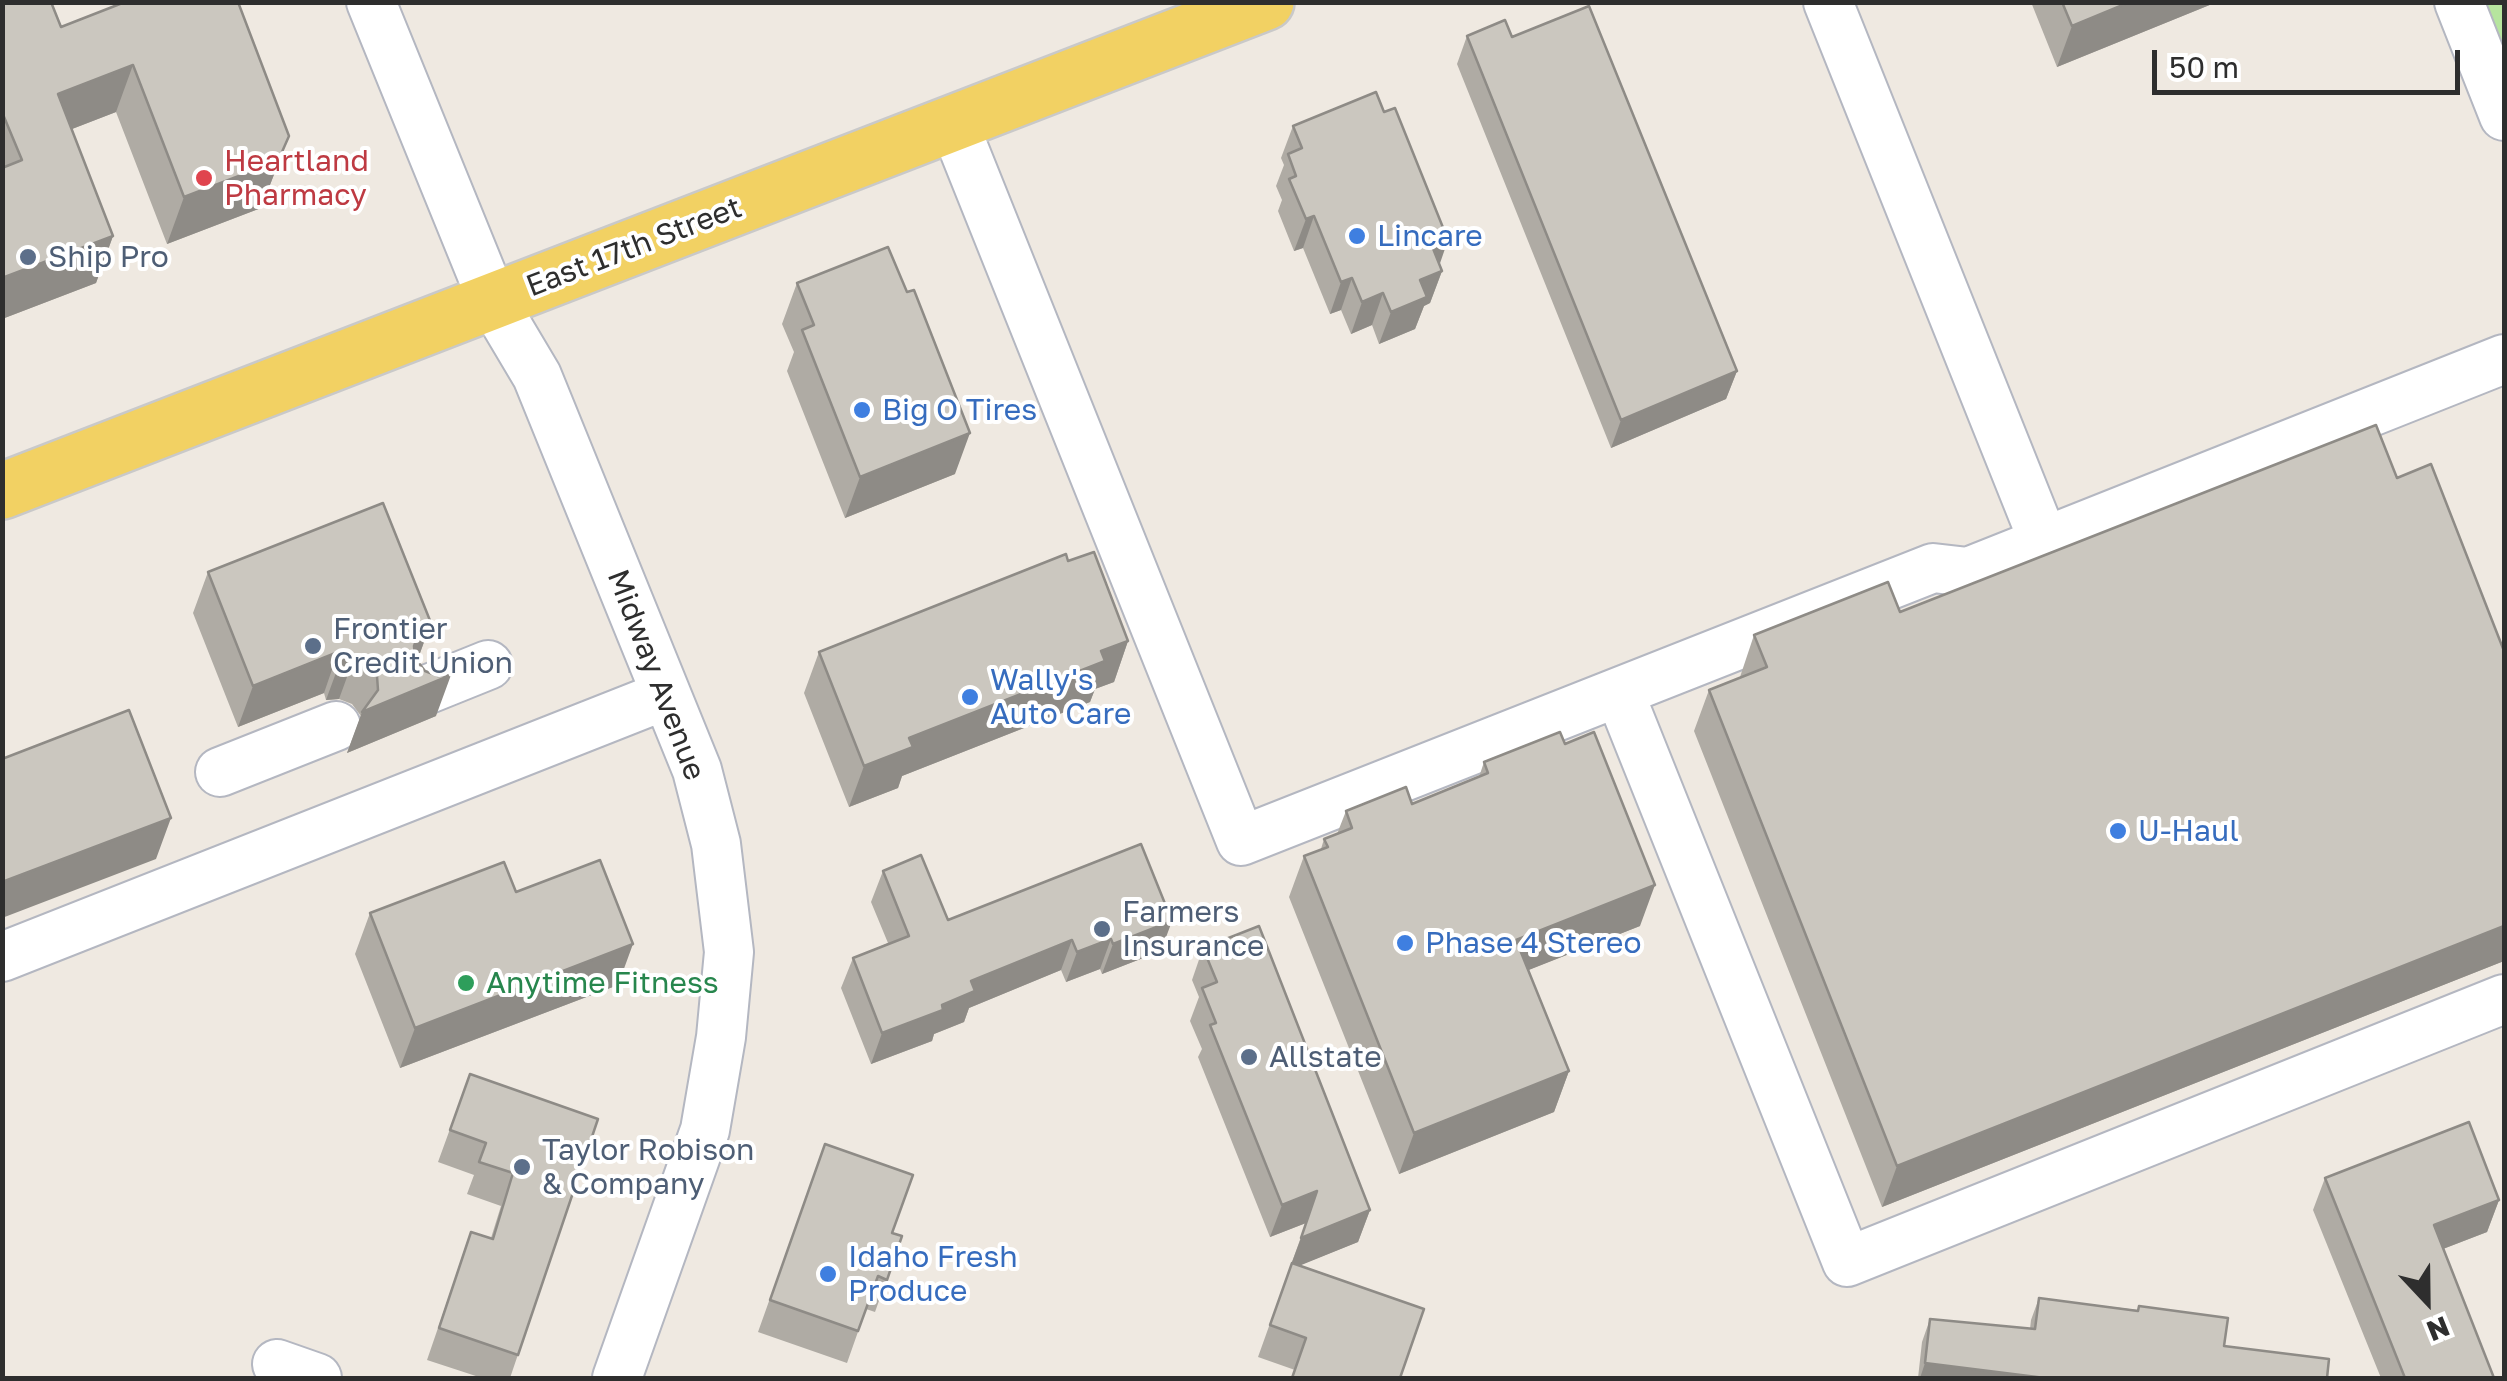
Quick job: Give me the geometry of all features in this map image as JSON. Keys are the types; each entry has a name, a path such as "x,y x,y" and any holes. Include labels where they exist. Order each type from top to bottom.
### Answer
{"main road":[{"name":"East 17th Street","path":"2,491 1266,2"}],"street":[{"name":"Midway Avenue","path":"371,2 493,302 536,376 697,770 716,844 729,952 721,1038 704,1130 618,1378"},
{"path":"1828,2 2044,542"},
{"path":"2459,2 2504,116"},
{"path":"953,122 1241,842 1933,568 1968,572 2504,359"},
{"path":"426,690 488,666"},
{"path":"1619,692 1847,1262 2504,998"},
{"path":"2,958 666,695"},
{"path":"220,772 336,726"}],"green space":[{"path":"2459,3 2504,3 2504,116"}],"building":[{"path":"2,2 51,2 61,27 125,2 238,2 289,136 278,161 184,197 133,65 58,94 113,236 2,278 2,168 22,160 2,112"},
{"path":"2062,2 2130,2 2072,26"},
{"path":"1589,6 1737,371 1621,420 1467,36 1505,20 1512,37"},
{"path":"1376,92 1384,112 1395,108 1448,240 1432,246 1442,271 1420,280 1427,297 1391,312 1383,293 1362,302 1352,278 1341,282 1314,216 1306,219 1289,179 1296,176 1288,154 1302,148 1293,126"},
{"path":"888,247 907,292 914,290 970,433 860,477 802,330 814,325 797,283"},
{"path":"2376,425 2397,478 2431,464 2504,651 2504,926 1897,1166 1709,690 1767,667 1754,635 1888,582 1900,612"},
{"path":"383,503 431,623 419,633 415,658 425,671 451,675 362,712 378,690 377,676 367,663 341,659 338,652 253,686 208,572"},
{"path":"1094,552 1128,641 1101,651 1105,661 909,738 913,747 864,766 819,652 1066,554 1068,561"},
{"path":"129,710 171,818 2,882 2,759"},
{"path":"1560,732 1565,744 1594,732 1655,885 1516,940 1569,1071 1414,1133 1304,856 1328,847 1324,839 1352,828 1346,811 1406,787 1412,804 1488,773 1484,762"},
{"path":"1141,844 1172,921 1113,944 1111,939 1077,952 1072,940 971,981 975,991 942,1005 943,1010 882,1033 853,958 909,936 883,871 921,855 948,920"},
{"path":"600,860 633,944 415,1028 370,913 504,862 516,892"},
{"path":"1259,926 1370,1210 1301,1238 1317,1191 1282,1205 1210,1025 1216,1023 1202,988 1217,982 1203,948"},
{"path":"470,1074 598,1119 518,1355 439,1328 471,1232 493,1239 513,1173 479,1162 486,1143 450,1130"},
{"path":"2469,1122 2499,1200 2434,1225 2494,1378 2405,1378 2325,1178"},
{"path":"825,1144 913,1175 892,1233 902,1236 887,1280 878,1276 858,1331 770,1300"},
{"path":"1292,1263 1424,1309 1400,1378 1292,1378 1306,1338 1270,1325"},
{"path":"2039,1298 2228,1318 2224,1346 2329,1359 2327,1378 2045,1378 1925,1363 1930,1319 2035,1329"}],"place":[{"name":"Heartland Pharmacy","path":"204,178"},
{"name":"Lincare","path":"1357,236"},
{"name":"Ship Pro","path":"28,257"},
{"name":"Big O Tires","path":"862,410"},
{"name":"Frontier Credit Union","path":"313,646"},
{"name":"Wally's Auto Care","path":"970,697"},
{"name":"U-Haul","path":"2118,831"},
{"name":"Farmers Insurance","path":"1102,929"},
{"name":"Phase 4 Stereo","path":"1405,943"},
{"name":"Anytime Fitness","path":"466,983"},
{"name":"Allstate","path":"1249,1057"},
{"name":"Taylor Robison & Company","path":"522,1167"},
{"name":"Idaho Fresh Produce","path":"828,1274"}]}
